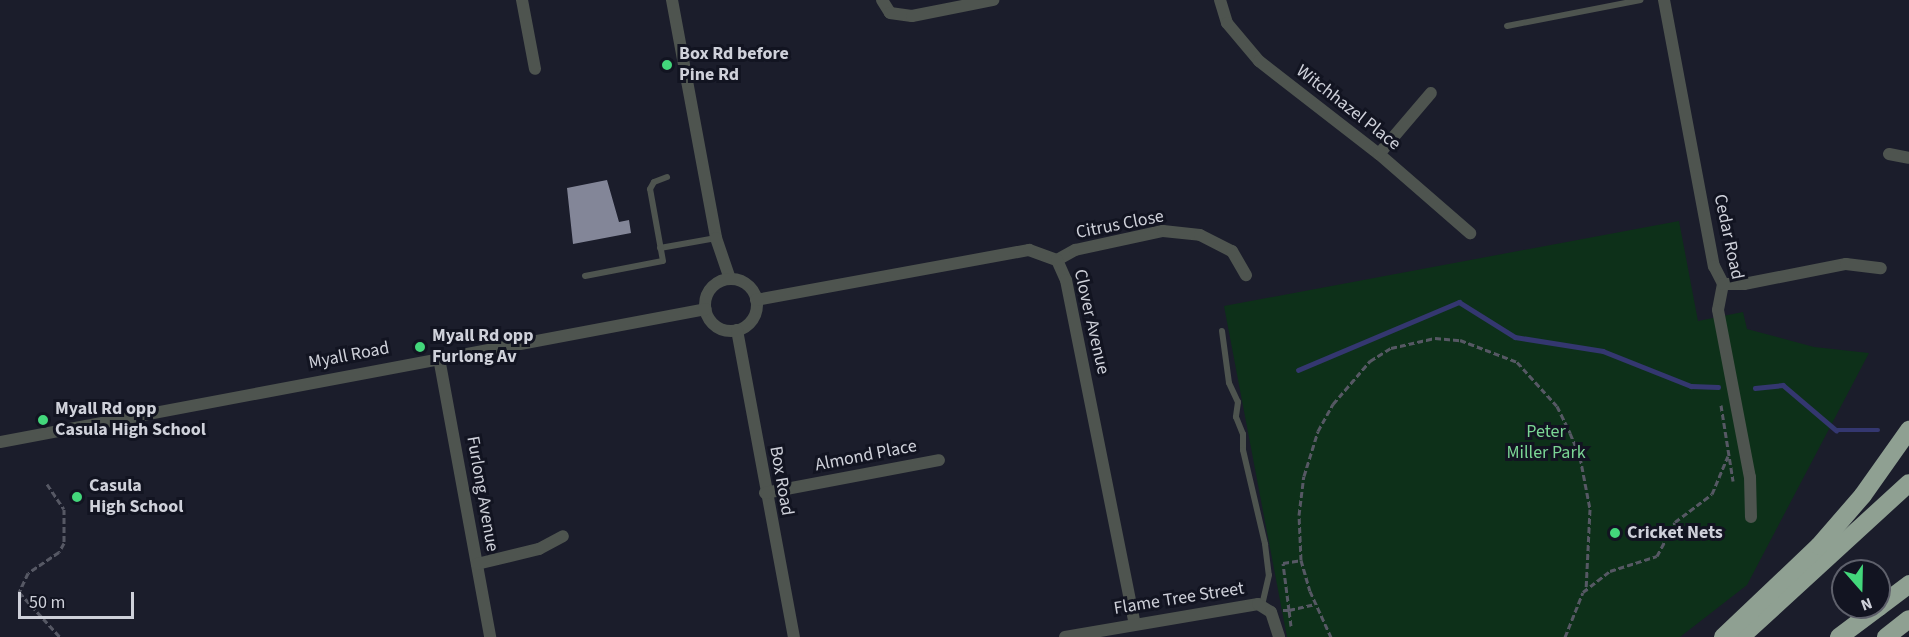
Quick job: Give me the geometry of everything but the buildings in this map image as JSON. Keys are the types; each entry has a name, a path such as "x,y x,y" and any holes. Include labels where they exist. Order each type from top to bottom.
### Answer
{"highway":[{"path":"1723,637 1819,546 1863,495 1909,430"},
{"path":"1741,637 1909,483"},
{"path":"1891,598 1909,584"},
{"path":"1839,637 1863,619"},
{"path":"1886,637 1909,619"}],"street":[{"path":"522,0 535,69"},
{"path":"672,0 716,238 730,279"},
{"path":"882,0 890,13 900,16 993,0"},
{"name":"Witchhazel Place","path":"1220,0 1227,23 1259,61 1378,154 1470,233"},
{"name":"Cedar Road","path":"1664,0 1714,266 1723,284 1718,309 1750,477 1751,517"},
{"path":"1378,154 1431,93"},
{"path":"1889,154 1909,158"},
{"name":"Citrus Close","path":"1057,260 1075,250 1163,231 1200,235 1232,251 1246,275"},
{"name":"Clover Avenue","path":"756,300 1029,250 1057,260 1069,291 1135,624"},
{"path":"1723,284 1744,284 1846,264 1881,268"},
{"path":"730,279 746,284 756,300 751,322 737,330 720,329 706,309 714,285 730,279"},
{"name":"Myall Road","path":"0,442 706,309"},
{"name":"Box Road","path":"737,330 765,493 794,637"},
{"name":"Furlong Avenue","path":"439,358 490,637"},
{"name":"Almond Place","path":"765,493 939,460"},
{"path":"477,564 539,549 563,536"},
{"name":"Flame Tree Street","path":"1065,637 1245,605 1267,609"},
{"path":"1267,609 1279,637"}],"lane":[{"path":"1507,26 1641,0"},
{"path":"585,276 663,261 650,189 654,182 667,177"},
{"path":"660,248 716,238"},
{"path":"1222,331 1229,383 1238,402 1236,417 1244,434 1243,450 1265,544 1269,575 1267,609"}],"path":[{"path":"1331,637 1315,604 1301,560 1299,515 1304,476 1318,431 1333,404 1370,362 1391,348 1435,338 1460,340 1517,362 1557,406 1570,433 1582,466 1590,509 1586,591 1565,637"},
{"path":"1586,591 1610,571 1657,556 1675,522 1712,494 1728,456"},
{"path":"47,484 64,509 64,543 59,552 28,573 19,592 60,637"},
{"path":"1293,637 1283,563 1301,560"},
{"path":"1267,609 1289,610 1315,604"}],"green space":[{"name":"Peter Miller Park","path":"1679,221 1698,321 1743,312 1747,329 1814,347 1869,353 1747,585 1680,637 1287,637 1224,306"}],"waterway":[{"path":"1298,370 1459,302 1515,337 1603,351 1691,386 1718,387"},
{"path":"1755,388 1783,385 1836,430 1878,430"}],"place":[{"name":"Box Rd before Pine Rd","path":"667,65"},
{"name":"Myall Rd opp Furlong Av","path":"420,347"},
{"name":"Myall Rd opp Casula High School","path":"43,420"},
{"name":"Casula High School","path":"77,497"},
{"name":"Cricket Nets","path":"1615,533"}]}
